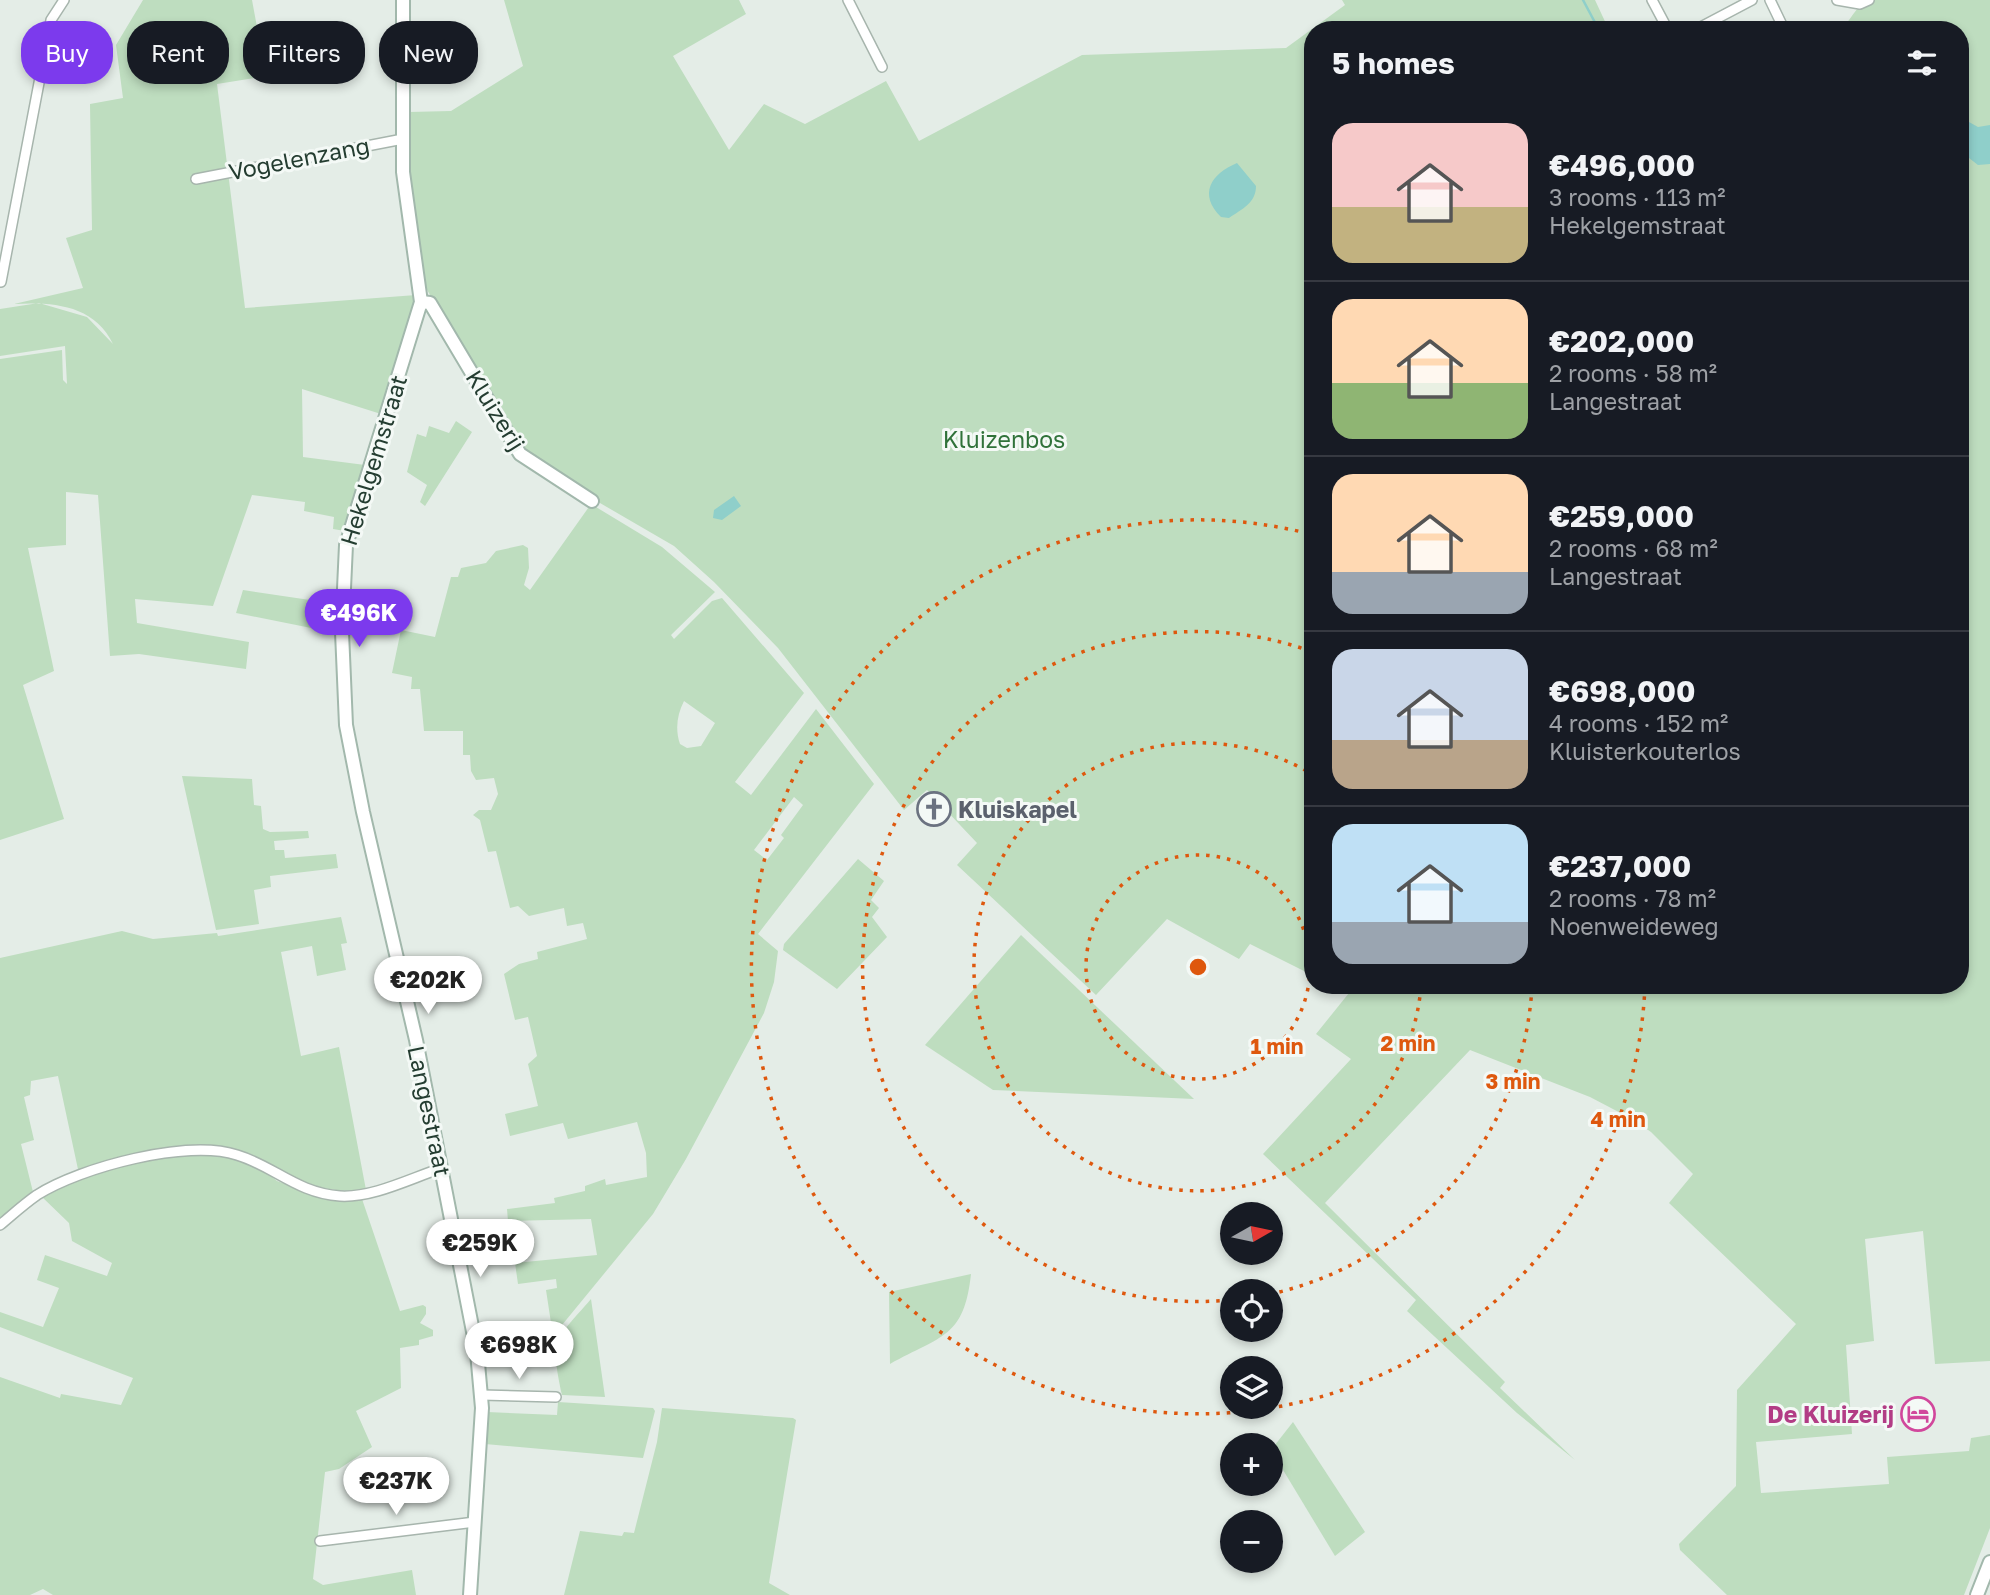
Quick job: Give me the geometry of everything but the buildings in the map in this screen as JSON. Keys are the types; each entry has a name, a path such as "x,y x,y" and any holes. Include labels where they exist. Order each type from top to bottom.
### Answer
{"street":[{"path":"1,282 51,20 64,0"},
{"name":"Hekelgemstraat","path":"403,0 406,207 421,302 352,522 346,545 342,587 345,712 351,755 408,1001"},
{"path":"848,0 882,67"},
{"path":"1652,0 1663,21"},
{"path":"1712,21 1752,0"},
{"path":"1770,0 1780,21"},
{"path":"1837,0 1860,4 1869,0"},
{"name":"Vogelenzang","path":"196,179 403,139"},
{"name":"Kluizerij","path":"421,302 430,303 520,454 592,501"},
{"name":"Langestraat","path":"408,1001 469,1309 482,1395 470,1595"},
{"path":"0,1225 38,1195 58,1185 118,1163 161,1152 191,1150 237,1155 291,1184 337,1196 361,1194 442,1168"},
{"path":"482,1395 556,1397"},
{"path":"320,1541 475,1522"},
{"path":"1977,1595 1990,1562"}],"green space":[{"path":"143,0 252,0 256,21 243,21 243,80 229,82 229,21 130,21"},
{"name":"Kluizenbos","path":"504,0 739,0 746,14 673,56 729,150 764,104 805,124 886,81 919,141 1082,55 1286,48 1304,35 1304,971 1250,944 1239,959 1167,919 1096,995 957,865 977,843 927,790 904,810 778,648 714,582 674,546 600,503 519,448 426,288 410,192 409,112 451,111 523,66"},
{"name":"Kluizenbos","path":"1342,0 1595,0 1605,21 1323,21 1345,5"},
{"path":"1869,0 1990,0 1990,1361 1935,1364 1923,1231 1865,1239 1874,1341 1846,1345 1852,1434 1756,1442 1761,1493 1889,1484 1887,1457 1969,1451 1971,1438 1990,1435 1990,1528 1964,1595 1727,1595 1680,1550 1679,1544 1736,1486 1737,1390 1796,1324 1669,1203 1693,1174 1651,1132 1590,1097 1470,1050 1325,1203 1505,1382 1500,1388 1575,1460 1517,1413 1407,1311 1416,1300 1263,1154 1351,1059 1316,1034 1348,994 1969,994 1969,21 1849,21 1860,6"},
{"path":"127,27 127,84 217,84 245,308 416,295 415,306 381,414 302,389 303,457 365,465 345,531 333,529 334,517 304,511 305,502 252,495 213,606 135,599 137,623 249,642 246,669 139,654 110,656 98,495 66,492 66,545 28,548 54,671 23,685 64,819 0,840 0,359 62,350 63,380 67,384 65,346 0,356 0,309 35,304 14,304 83,288 66,238 92,230 90,104 123,98 116,45","holes":["42,304 58,305 84,314 95,321 113,344 87,317"]},
{"path":"456,421 472,432 425,506 420,502 427,485 407,472 417,434 426,437 429,426 449,433"},
{"path":"591,504 662,547 715,592 671,635 674,639 712,601 722,598 804,693 735,782 751,795 816,709 874,784 758,934 778,951 774,982 764,1013 686,1159 653,1214 553,1336 546,1290 557,1288 556,1279 518,1284 515,1263 597,1255 591,1219 508,1221 507,1209 555,1203 554,1198 585,1191 585,1186 605,1179 606,1185 647,1177 646,1153 637,1122 568,1139 563,1123 510,1136 505,1114 538,1106 528,1064 537,1056 528,1017 515,1020 504,974 519,964 538,959 537,952 587,939 583,923 567,926 564,908 529,916 518,906 510,908 496,851 488,852 480,820 473,815 479,810 491,810 498,794 494,778 476,780 471,771 470,755 463,755 463,731 424,731 420,689 411,689 412,677 392,673 401,630 435,637 451,577 458,577 461,568 486,563 496,551 523,545 528,548 529,568 524,585 530,590","holes":["684,701 715,723 701,746 687,748 680,744 678,722","794,797 803,805 781,835 784,838 767,860 754,850"]},
{"path":"243,590 337,604 336,633 236,613"},
{"path":"182,776 252,779 254,805 261,806 263,829 270,832 308,831 309,838 274,841 275,850 284,850 285,858 336,854 338,868 270,876 271,887 254,890 259,924 216,930"},
{"path":"858,859 884,881 871,900 879,908 872,917 887,937 837,989 783,950 784,944"},
{"path":"341,917 347,943 341,944 346,970 317,976 312,946 281,952 301,1056 339,1047 366,1190 342,1191 321,1187 249,1156 205,1149 142,1154 79,1174 58,1076 31,1081 30,1095 24,1097 34,1140 21,1144 33,1192 0,1221 0,958 122,931 153,939 217,933 218,936"},
{"path":"1021,935 1194,1099 993,1090 925,1045"},
{"path":"219,1153 259,1167 277,1181 307,1192 361,1196 400,1311 423,1305 426,1307 426,1314 420,1323 433,1330 433,1336 419,1340 419,1345 400,1348 401,1388 356,1411 372,1447 339,1469 325,1472 313,1579 323,1585 412,1570 416,1595 53,1595 43,1589 30,1595 0,1595 0,1377 60,1398 61,1394 121,1405 133,1378 0,1327 0,1312 43,1327 59,1288 37,1280 45,1255 107,1276 112,1263 72,1241 69,1223 41,1196 81,1179 148,1157"},
{"path":"971,1274 968,1295 956,1323 937,1340 890,1364 889,1292"},
{"path":"591,1299 605,1397 562,1395 556,1362 558,1341"},
{"path":"558,1402 653,1408 655,1411 643,1458 485,1444 487,1412 557,1415"},
{"path":"662,1408 796,1420 769,1583 790,1595 564,1595 580,1531 622,1536 624,1532 634,1533 657,1442"},
{"path":"1293,1422 1365,1532 1335,1556 1283,1470 1283,1435"}],"water":[{"path":"1969,122 1978,127 1990,125 1990,164 1978,165 1969,158"},
{"path":"1237,163 1256,186 1254,197 1229,218 1221,217 1210,200 1211,186 1220,173"},
{"path":"734,496 741,506 722,520 713,518 714,510"}],"waterway":[{"path":"1583,0 1594,21"}],"place":[{"name":"Kluiskapel","path":"934,809"},
{"name":"De Kluizerij","path":"1918,1414"}]}
